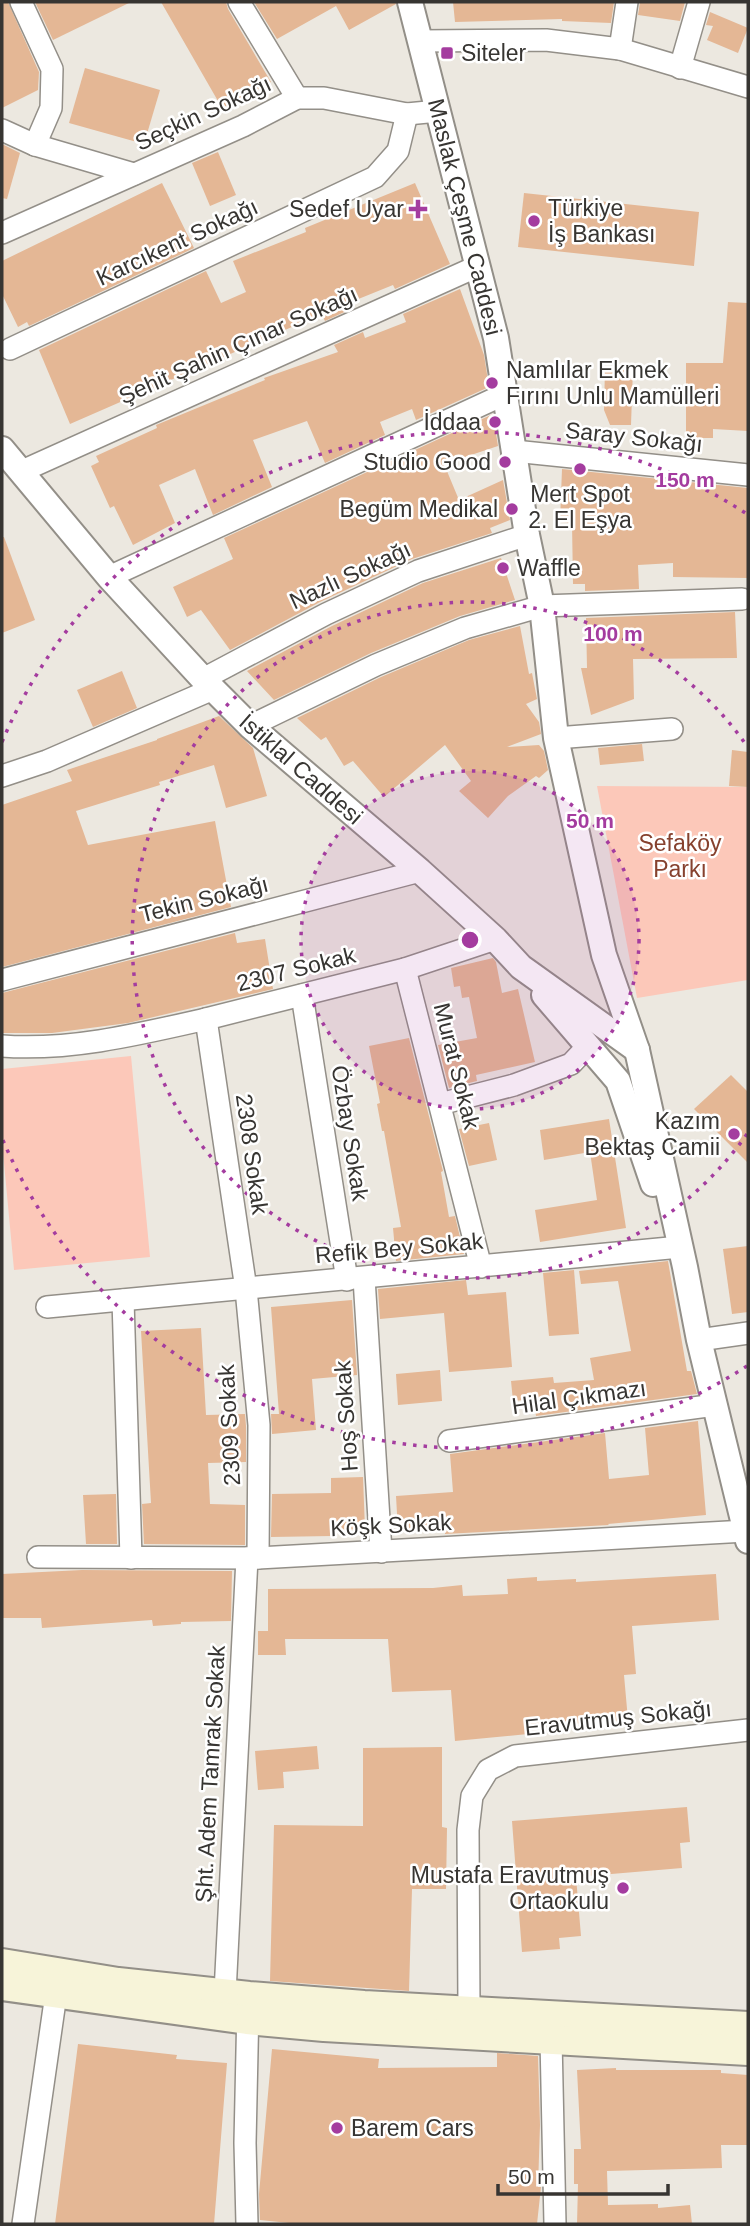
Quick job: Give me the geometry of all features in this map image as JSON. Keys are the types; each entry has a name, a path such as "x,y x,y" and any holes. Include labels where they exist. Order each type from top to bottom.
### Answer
{"main road":[{"path":"2,1963 240,2003 324,2027 748,2051"},
{"path":"2,1986 56,1994 240,2003 470,2009 748,2026"}],"street":[{"path":"21,2 52,69 51,108 35,145"},
{"path":"239,2 297,98"},
{"name":"Maslak Çeşme Caddesi","path":"410,2 496,338 527,535 542,606 556,738 604,956 637,1050 680,1247"},
{"path":"620,49 627,2"},
{"path":"680,68 699,2"},
{"path":"420,41 546,40 620,49 748,87"},
{"name":"Seçkin Sokağı","path":"2,233 243,126 297,98 324,98 407,114 438,111"},
{"name":"Karcıkent Sokağı","path":"10,349 375,177 398,151 407,114"},
{"path":"2,130 35,145 134,174"},
{"name":"Şehit Şahin Çınar Sokağı","path":"20,472 478,266"},
{"path":"109,577 505,394"},
{"name":"İstiklal Caddesi","path":"2,449 109,577 250,726 420,871 495,939 521,967 637,1050"},
{"name":"Saray Sokağı","path":"514,451 748,475"},
{"name":"Nazlı Sokağı","path":"2,776 47,761 208,684 326,614 418,571 527,535"},
{"path":"250,726 376,665 465,628 542,606 742,599"},
{"path":"556,738 672,729"},
{"name":"Tekin Sokağı","path":"2,980 420,871"},
{"path":"405,969 495,939"},
{"path":"521,967 618,1081 653,1184 680,1247 699,1340 747,1536"},
{"name":"2307 Sokak","path":"2,1046 18,1048 66,1045 206,1023 405,969"},
{"name":"Murat Sokak","path":"405,969 481,1267"},
{"name":"Özbay Sokak","path":"302,995 355,1279"},
{"name":"2308 Sokak","path":"206,1023 246,1289"},
{"path":"440,1104 514,1085 571,1064 588,1046"},
{"name":"Refik Bey Sokak","path":"47,1307 680,1247"},
{"name":"Hoş Sokak","path":"355,1279 381,1552"},
{"name":"2309 Sokak","path":"246,1289 260,1425 252,1558"},
{"path":"123,1300 131,1558"},
{"path":"699,1340 748,1333"},
{"name":"Hilal Çıkmazı","path":"449,1441 715,1405"},
{"name":"Köşk Sokak","path":"38,1557 252,1558 747,1536"},
{"name":"Şht. Adem Tamrak Sokak","path":"247,2224 240,2003 252,1558"},
{"name":"Eravutmuş Sokağı","path":"470,2009 468,1830 472,1796 488,1770 515,1756 748,1730"},
{"path":"23,2224 56,1994"},
{"path":"551,2039 555,2224"}],"green space":[{"name":"Sefaköy Parkı","path":"597,786 748,787 748,980 637,998"},
{"path":"131,1056 150,1257 14,1270 2,1142 2,1069"}],"building":[{"path":"2,2 8,2 39,72 38,90 2,108"},
{"path":"35,2 131,2 53,40"},
{"path":"161,2 226,2 271,82 222,108"},
{"path":"254,2 396,4 349,30 336,6 277,39"},
{"path":"453,2 614,2 611,23 562,19 455,22"},
{"path":"640,2 685,2 680,21 638,15"},
{"path":"710,12 748,28 738,53 707,40 713,26 706,25"},
{"path":"85,68 160,90 144,144 69,123"},
{"path":"2,144 20,153 7,199 2,198"},
{"path":"218,152 236,195 210,206 192,163"},
{"path":"162,183 194,248 29,326 27,322 18,327 2,294 2,261"},
{"path":"415,183 450,264 395,289 393,285 351,302 353,308 325,321 322,315 301,323 70,424 39,350 206,271 221,303 246,292 233,261 306,232 305,228"},
{"path":"524,193 699,212 694,266 518,247"},
{"path":"460,289 484,355 489,387 416,420 412,409 380,422 385,435 325,463 307,421 253,440 272,487 213,515 195,469 159,485 175,523 133,545 114,506 110,508 91,466 99,462 96,456 157,428 156,425 265,380 264,378 338,352 334,345 363,332 365,338 406,322 403,314"},
{"path":"728,302 748,303 748,431 713,429 713,438 686,438 686,363 723,363"},
{"path":"605,367 633,368 631,425 610,425 604,410"},
{"path":"493,414 498,446 444,464 459,500 503,480 510,520 490,528 492,533 412,559 320,602 230,650 201,610 187,617 173,587 233,559 224,538"},
{"path":"562,469 748,488 748,578 673,577 673,563 638,565 639,589 585,591 585,584 573,584 572,523 560,522"},
{"path":"2,537 35,620 2,633"},
{"path":"501,558 515,600 460,616 371,653 274,700 247,671 332,626 423,583"},
{"path":"735,612 737,658 633,659 634,699 591,715 581,668 587,668 586,618"},
{"path":"520,626 529,674 532,673 537,699 526,704 539,722 541,734 507,747 539,745 544,751 548,770 508,796 488,818 459,791 471,781 445,745 384,797 353,761 344,766 326,737 321,740 297,718 381,677 469,640"},
{"path":"122,671 137,708 93,727 77,690"},
{"path":"219,716 253,748 267,796 226,808 214,765 76,811 88,845 215,821 231,907 2,967 2,805 72,781 67,770"},
{"path":"642,744 644,761 600,765 598,748"},
{"path":"732,750 748,752 748,787 729,786"},
{"path":"235,933 237,943 265,939 273,989 128,1023 52,1033 2,1033 2,993"},
{"path":"493,958 502,993 518,989 535,1062 476,1075 477,1081 449,1088 438,1045 477,1038 469,997 462,998 460,986 454,987 451,968"},
{"path":"409,1038 443,1171 441,1172 449,1217 455,1216 464,1254 396,1261 393,1228 401,1227 377,1104 380,1103 369,1046"},
{"name":"Kazım Bektaş Camii","path":"731,1075 748,1092 748,1163 694,1109"},
{"path":"609,1119 626,1228 540,1242 535,1210 597,1200 590,1152 544,1160 540,1130"},
{"path":"489,1123 497,1160 469,1166 459,1129"},
{"path":"748,1246 748,1312 732,1314 723,1249"},
{"path":"668,1261 687,1371 691,1371 697,1394 536,1416 534,1399 513,1401 511,1381 553,1377 554,1383 594,1380 590,1358 631,1351 618,1281 581,1284 579,1271"},
{"path":"574,1270 579,1334 549,1336 543,1273"},
{"path":"466,1280 468,1295 506,1292 512,1367 449,1372 444,1313 380,1319 378,1289"},
{"path":"352,1300 357,1375 312,1379 316,1430 272,1434 271,1414 279,1414 271,1307"},
{"path":"201,1328 206,1415 245,1414 246,1426 246,1462 208,1463 210,1504 245,1505 245,1545 144,1544 142,1504 151,1503 141,1331"},
{"path":"440,1370 442,1401 398,1405 396,1374"},
{"path":"698,1421 706,1515 609,1525 445,1534 445,1528 398,1531 396,1496 453,1492 450,1454 605,1433 609,1479 649,1475 645,1428"},
{"path":"363,1477 365,1529 332,1530 332,1536 271,1537 272,1494 331,1493 331,1478"},
{"path":"116,1494 117,1544 86,1544 83,1495"},
{"path":"82,1570 232,1571 231,1621 181,1622 153,1626 152,1620 42,1628 41,1618 2,1618 2,1574"},
{"path":"716,1574 719,1620 632,1626 636,1674 624,1675 628,1720 527,1727 528,1734 455,1741 451,1690 392,1692 388,1639 285,1639 286,1655 258,1655 258,1631 268,1631 268,1589 433,1588 462,1585 463,1596 508,1594 507,1579 537,1577 537,1581 576,1579 576,1582"},
{"path":"317,1746 319,1769 283,1772 284,1788 258,1790 255,1751"},
{"path":"442,1747 442,1827 447,1828 446,1889 412,1889 409,1991 270,1981 274,1825 363,1826 363,1748"},
{"path":"687,1807 690,1842 680,1843 682,1868 576,1877 581,1936 559,1938 560,1949 522,1952 512,1821"},
{"path":"78,2044 177,2055 176,2059 227,2063 214,2224 55,2224"},
{"path":"272,2049 379,2059 378,2068 497,2067 497,2053 538,2056 538,2187 541,2187 537,2224 299,2224 260,2220 259,2194"},
{"path":"577,2070 721,2070 721,2073 748,2075 748,2145 721,2145 722,2168 607,2171 608,2205 658,2204 658,2208 690,2205 692,2224 577,2224 578,2184 574,2184 574,2149 581,2149"}],"place":[{"name":"Siteler","path":"447,53"},
{"name":"Sedef Uyar","path":"418,209"},
{"name":"Türkiye İş Bankası","path":"534,221"},
{"name":"Namlılar Ekmek Fırını Unlu Mamülleri","path":"492,383"},
{"name":"İddaa","path":"495,422"},
{"name":"Studio Good","path":"505,462"},
{"name":"Mert Spot 2. El Eşya","path":"580,469"},
{"name":"Begüm Medikal","path":"512,509"},
{"name":"Waffle","path":"503,568"},
{"name":"Kazım Bektaş Camii","path":"734,1134"},
{"name":"Mustafa Eravutmuş Ortaokulu","path":"623,1888"},
{"name":"Barem Cars","path":"337,2128"}]}
